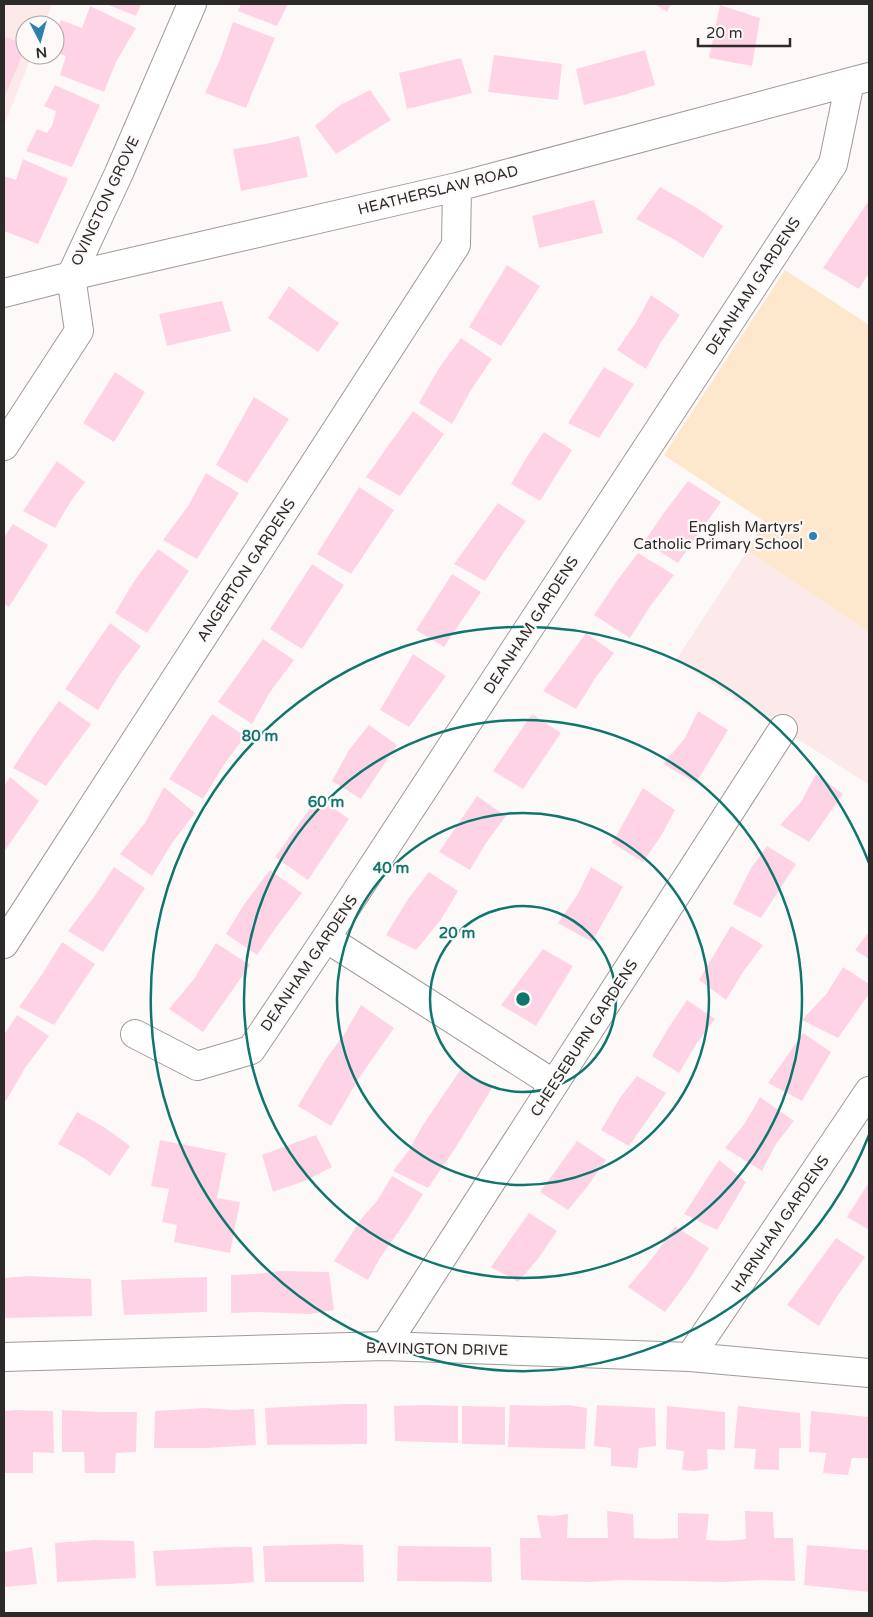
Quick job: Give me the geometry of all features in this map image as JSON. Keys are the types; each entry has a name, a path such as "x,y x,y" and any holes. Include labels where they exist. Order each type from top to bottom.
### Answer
{"street":[{"name":"OVINGTON GROVE","path":"4,446 79,331 71,276 120,173 192,4"},
{"name":"HEATHERSLAW ROAD","path":"4,293 457,187 860,79"},
{"name":"DEANHAM GARDENS","path":"136,1034 197,1066 251,1050 833,164 860,79"},
{"name":"ANGERTON GARDENS","path":"4,944 456,245 457,187"},
{"name":"CHEESEBURN GARDENS","path":"385,1346 783,729"},
{"path":"326,938 554,1084"},
{"name":"HARNHAM GARDENS","path":"690,1357 869,1091"},
{"name":"BAVINGTON DRIVE","path":"4,1357 385,1346 690,1357 869,1372"}],"shaded area":[{"path":"4,4 52,4 48,15 15,15 15,65 28,65 4,126"},
{"name":"English Martyrs' Catholic Primary School","path":"785,270 869,325 869,785 676,660 766,522 664,455"},
{"name":"English Martyrs' Catholic Primary School","path":"785,270 869,325 869,632 747,550 765,522 664,455"}],"building":[{"path":"106,4 141,4 136,16"},
{"path":"241,4 288,4 277,26 238,11"},
{"path":"655,4 671,4 667,12"},
{"path":"720,5 760,18 752,66 709,58"},
{"path":"90,6 136,28 116,62 104,92 60,75 63,65 65,65 66,56 65,22 82,28"},
{"path":"233,22 275,38 246,108 205,93 221,57"},
{"path":"4,36 15,41 15,65 18,65 4,98"},
{"path":"645,50 655,85 584,105 576,69"},
{"path":"494,55 562,64 558,100 488,92"},
{"path":"461,58 472,93 407,109 399,73"},
{"path":"55,85 100,105 72,167 26,151 37,129 47,133 52,126 56,111 44,106"},
{"path":"370,90 391,120 336,154 315,126 340,105"},
{"path":"299,136 308,177 241,191 233,149"},
{"path":"23,159 68,179 38,244 4,231 4,176 16,180"},
{"path":"660,187 697,208 723,226 703,258 636,219"},
{"path":"594,200 603,233 539,248 532,216"},
{"path":"868,202 869,273 859,289 823,268"},
{"path":"507,265 540,286 501,346 469,327"},
{"path":"289,286 339,323 318,352 268,318"},
{"path":"651,295 680,315 661,342 646,369 617,350 635,324"},
{"path":"222,301 231,331 167,346 159,314"},
{"path":"461,338 492,359 471,390 452,424 419,403 439,368"},
{"path":"604,367 634,384 599,438 568,423"},
{"path":"115,372 145,392 114,442 83,423"},
{"path":"254,397 289,419 247,483 216,465"},
{"path":"413,411 444,434 400,496 366,477"},
{"path":"544,432 572,450 540,501 511,484"},
{"path":"57,461 85,482 55,528 23,511"},
{"path":"206,473 239,493 197,559 163,540 188,506"},
{"path":"688,481 721,502 678,563 644,542"},
{"path":"359,487 394,510 351,574 317,554"},
{"path":"498,503 526,521 485,581 454,564"},
{"path":"13,524 48,545 9,607 4,604 4,537"},
{"path":"158,549 189,571 147,633 115,613 135,580"},
{"path":"638,553 674,575 651,605 630,638 594,615"},
{"path":"312,564 344,585 302,649 270,629"},
{"path":"452,574 481,592 444,647 416,630"},
{"path":"110,623 141,646 119,676 98,710 65,689"},
{"path":"586,633 614,653 576,709 543,691"},
{"path":"263,639 294,660 270,692 252,724 218,702"},
{"path":"413,654 446,676 409,727 380,710"},
{"path":"59,701 91,724 46,786 13,768"},
{"path":"698,711 728,730 696,783 663,764 685,738"},
{"path":"212,714 245,736 223,766 203,799 169,779"},
{"path":"532,714 561,733 523,789 493,771"},
{"path":"369,725 397,745 361,799 332,781 349,750"},
{"path":"816,774 843,794 809,842 780,825 801,802"},
{"path":"10,777 39,801 4,852 4,786"},
{"path":"164,787 195,813 172,843 152,876 120,854 145,823"},
{"path":"643,788 675,810 661,836 643,862 612,843"},
{"path":"477,796 506,816 486,843 470,870 439,852"},
{"path":"318,797 349,819 308,880 275,857"},
{"path":"767,846 796,864 761,918 733,904 751,868"},
{"path":"114,867 145,888 103,952 68,931"},
{"path":"591,867 623,887 592,942 558,923 578,894"},
{"path":"270,870 302,893 257,955 226,934 245,903"},
{"path":"429,872 458,891 440,921 416,950 386,935 408,899"},
{"path":"731,926 763,945 743,972 726,1000 699,980"},
{"path":"869,932 869,959 855,950"},
{"path":"62,942 95,964 54,1025 19,1007"},
{"path":"216,943 250,965 203,1032 169,1009 194,979"},
{"path":"543,949 573,966 536,1026 501,1005"},
{"path":"843,967 869,984 869,994 838,1038 802,1020 827,993"},
{"path":"687,1000 715,1019 697,1043 679,1073 652,1056"},
{"path":"361,1005 394,1028 359,1078 331,1126 298,1106"},
{"path":"17,1015 49,1036 25,1068 6,1101 4,1099 4,1035"},
{"path":"803,1033 831,1052 802,1101 768,1083"},
{"path":"461,1069 492,1088 428,1188 393,1171 409,1150 423,1125"},
{"path":"637,1076 666,1093 629,1146 601,1130 620,1098"},
{"path":"760,1097 794,1121 776,1144 762,1171 725,1148 745,1123"},
{"path":"77,1112 104,1127 130,1146 110,1176 82,1157 58,1144"},
{"path":"316,1135 332,1167 307,1180 273,1192 262,1155"},
{"path":"160,1140 226,1153 217,1198 240,1202 230,1253 174,1242 177,1225 162,1222 169,1189 151,1186"},
{"path":"577,1141 606,1160 568,1210 540,1192"},
{"path":"719,1160 746,1182 717,1230 684,1214"},
{"path":"392,1176 423,1194 380,1258 368,1280 334,1261 362,1218 377,1201"},
{"path":"869,1182 869,1230 847,1217"},
{"path":"529,1213 557,1231 538,1259 518,1282 491,1267"},
{"path":"675,1226 709,1248 689,1280 665,1312 628,1287 654,1256"},
{"path":"836,1238 865,1257 819,1326 787,1305"},
{"path":"280,1271 329,1272 334,1310 310,1314 231,1313 231,1275"},
{"path":"28,1276 91,1279 92,1316 4,1318 4,1278"},
{"path":"207,1277 207,1312 124,1315 121,1280"},
{"path":"367,1404 367,1444 267,1445 265,1408"},
{"path":"510,1405 569,1405 587,1408 585,1449 508,1447"},
{"path":"597,1405 655,1408 656,1446 639,1448 637,1468 611,1466 611,1448 594,1446"},
{"path":"394,1406 458,1406 458,1443 395,1441"},
{"path":"462,1406 505,1407 505,1445 462,1444"},
{"path":"667,1406 725,1412 725,1450 707,1449 708,1469 682,1470 684,1451 666,1449"},
{"path":"738,1406 800,1413 801,1448 779,1448 779,1470 754,1469 756,1449 734,1448"},
{"path":"206,1408 254,1409 256,1445 207,1448 154,1448 155,1411"},
{"path":"62,1410 137,1412 136,1452 116,1453 115,1473 85,1473 84,1452 62,1452"},
{"path":"4,1411 53,1411 54,1453 33,1452 33,1473 4,1473"},
{"path":"811,1411 869,1417 869,1458 852,1458 848,1475 823,1473 826,1453 809,1452"},
{"path":"607,1511 633,1514 634,1538 656,1539 678,1538 678,1513 709,1514 706,1540 726,1541 746,1539 745,1511 773,1512 774,1538 793,1538 795,1581 622,1580 588,1582 521,1580 520,1538 541,1538 537,1515 554,1516 568,1514 567,1538 608,1538"},
{"path":"94,1540 134,1541 136,1578 57,1582 55,1543"},
{"path":"363,1545 364,1582 265,1582 263,1546"},
{"path":"807,1545 869,1550 869,1592 804,1585"},
{"path":"398,1546 491,1547 492,1582 397,1581"},
{"path":"32,1547 37,1584 4,1587 4,1552"},
{"path":"252,1547 254,1582 156,1586 153,1551"}],"place":[{"name":"English Martyrs' Catholic Primary School","path":"813,536"}]}
